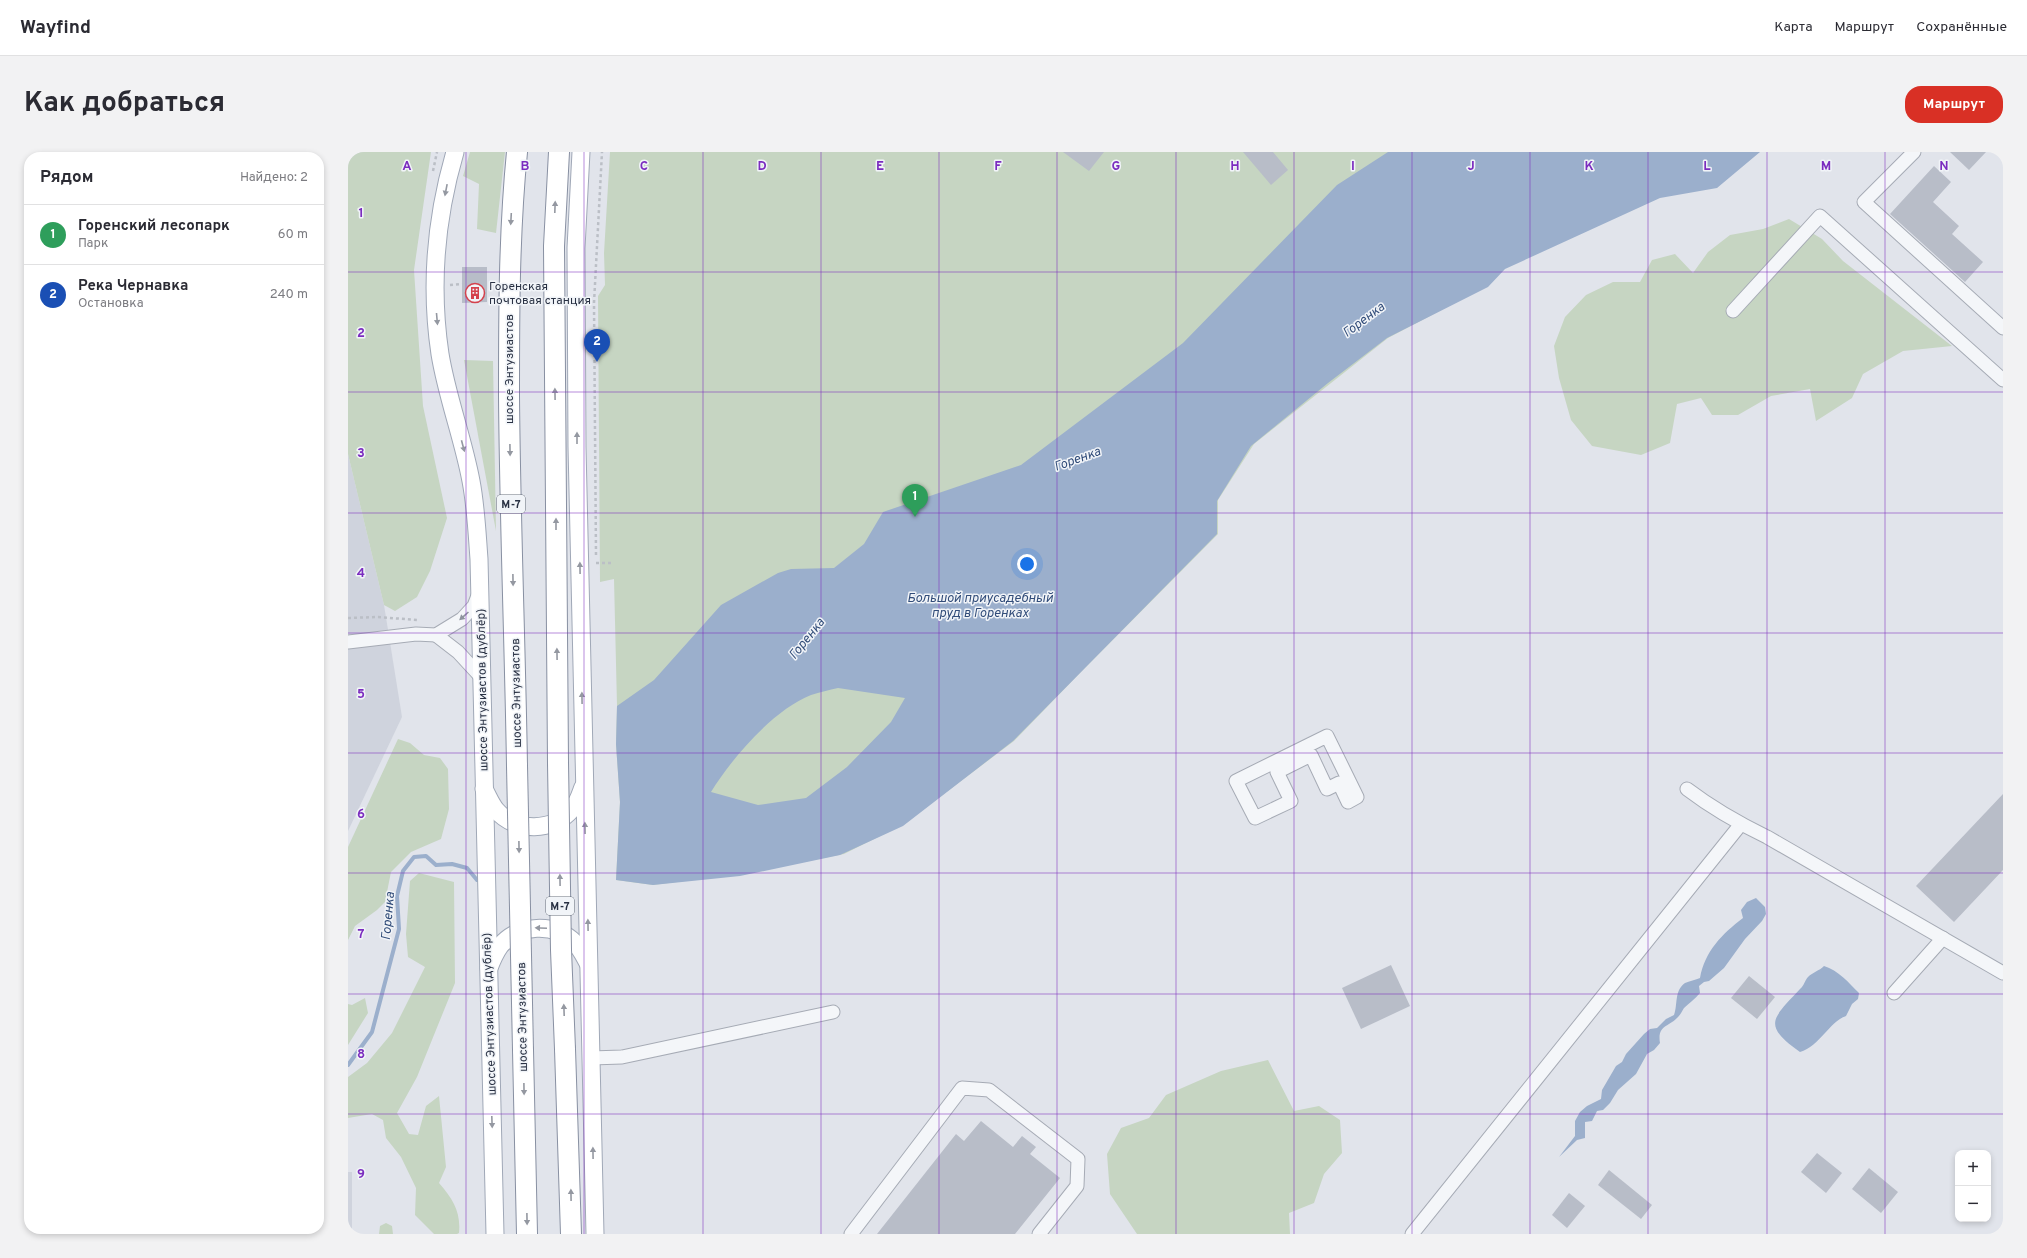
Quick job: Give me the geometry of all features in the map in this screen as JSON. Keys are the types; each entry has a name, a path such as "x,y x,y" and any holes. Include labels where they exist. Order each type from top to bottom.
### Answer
{"highway":[{"name":"шоссе Энтузиастов","path":"517,152 512,196 509,308 510,452 527,1234"},
{"name":"М-7","path":"559,152 554,246 558,763 561,950 572,1234"}],"main road":[{"name":"шоссе Энтузиастов (дублёр)","path":"455,152 442,209 435,262 436,309 440,353 471,482 481,589 482,678 484,710 483,787 495,1234"},
{"path":"581,152 576,279 584,784 595,1234"},
{"path":"483,787 491,804 503,817 518,825 535,827 552,824 566,815 577,802 584,784"},
{"path":"488,971 495,954 506,941 520,932 537,928 554,930 569,938 581,950 589,964"}],"lane":[{"path":"1914,152 1864,202 2001,322"},
{"path":"1733,312 1820,216 2003,380"},
{"path":"348,642 416,634 436,635 462,619 474,606 481,589"},
{"path":"436,635 458,652 482,678"},
{"path":"1327,736 1357,797 1348,802 1338,783 1327,789 1311,755 1277,772 1291,800 1255,818 1236,781 1327,736"},
{"path":"1687,789 1705,803 1741,824 1767,837 2003,973"},
{"path":"1412,1234 1741,824"},
{"path":"1894,993 1943,938"},
{"path":"591,1058 622,1057 833,1012"},
{"path":"851,1234 962,1088 989,1090 1078,1159 1077,1186 1039,1234"}],"path":[{"path":"596,571 594,303 602,152"},
{"path":"596,563 613,563"},
{"path":"348,618 378,616 423,620"}],"shaded area":[{"path":"348,454 384,605 402,717 348,831"},
{"path":"348,1172 352,1172 352,1234 348,1234"}],"green space":[{"path":"348,152 431,152 414,270 423,406 447,518 430,571 417,597 395,611 384,605 348,454"},
{"path":"470,152 505,152 496,233 477,229 479,184 463,176"},
{"path":"610,152 1759,152 1503,269 1489,285 1388,338 1254,444 1218,500 1218,534 1014,741 904,824 844,854 741,874 653,885 616,880 620,802 616,744 617,706 614,579 600,582 598,296 605,285 604,253"},
{"path":"1789,219 1822,239 1843,261 1952,346 1903,351 1863,374 1852,398 1816,421 1810,389 1771,396 1738,415 1712,415 1701,398 1677,404 1670,443 1641,455 1592,446 1571,420 1559,378 1554,346 1565,317 1586,295 1613,282 1640,282 1652,260 1675,254 1693,273 1708,252 1730,235 1763,229"},
{"path":"464,360 493,361 496,531"},
{"path":"398,739 410,743 424,755 440,758 448,769 449,809 441,839 411,852 391,872 385,902 377,910 355,926 348,940 348,847"},
{"path":"419,873 454,882 455,983 417,1077 397,1113 409,1134 418,1135 426,1106 439,1096 446,1167 439,1183 455,1206 459,1219 459,1233 457,1234 434,1234 415,1215 416,1188 401,1157 386,1138 383,1120 372,1114 348,1118 348,1077 367,1063 392,1033 425,967 408,957 406,934 410,881"},
{"path":"365,998 368,1013 348,1045 348,1004 352,1005"},
{"path":"1268,1060 1294,1111 1319,1106 1340,1120 1342,1153 1324,1174 1314,1203 1289,1213 1290,1234 1137,1234 1110,1194 1107,1154 1121,1128 1149,1118 1166,1095 1221,1071"},
{"path":"386,1223 392,1226 393,1234 379,1234 380,1226"}],"water":[{"name":"Большой приусадебный пруд в Горенках","path":"1388,152 1760,152 1717,188 1660,198 1505,269 1488,287 1387,338 1328,383 1251,446 1217,501 1217,534 1013,741 903,826 840,855 740,876 653,885 616,880 620,802 616,744 617,706 654,680 721,605 778,573 791,569 834,568 864,544 883,512 1021,465 1183,343 1337,185","holes":["838,688 905,698 891,722 847,767 806,798 758,805 711,792 742,750 768,723 797,702 811,695"]},
{"path":"1756,898 1765,907 1766,914 1762,921 1745,939 1724,968 1709,981 1704,982 1699,986 1700,993 1684,1008 1675,1020 1664,1027 1660,1033 1660,1043 1654,1050 1647,1054 1636,1074 1618,1090 1610,1103 1603,1110 1597,1111 1592,1121 1585,1122 1585,1138 1577,1140 1559,1157 1575,1136 1575,1121 1580,1112 1587,1106 1601,1099 1602,1090 1616,1066 1622,1062 1626,1054 1644,1034 1650,1029 1657,1028 1666,1019 1674,1015 1679,990 1685,983 1700,978 1702,968 1710,951 1728,930 1743,918 1741,910 1747,902"},
{"path":"1824,966 1834,970 1847,981 1859,993 1858,999 1852,1004 1846,1016 1834,1023 1813,1045 1800,1052 1780,1035 1776,1028 1775,1022 1783,1008 1801,988 1808,977"}],"building":[{"path":"1063,152 1104,152 1089,171"},
{"path":"1243,152 1273,152 1288,170 1271,185"},
{"path":"1950,152 1986,152 1969,170"},
{"path":"1934,166 1951,182 1933,202 1959,226 1952,234 1983,262 1965,282 1890,214"},
{"name":"Горенская почтовая станция","path":"462,267 487,267 487,302 462,303"},
{"path":"2003,794 2003,870 1954,922 1916,886"},
{"path":"1391,965 1410,1006 1361,1029 1342,988"},
{"path":"1749,976 1775,997 1757,1019 1731,998"},
{"path":"981,1121 1013,1147 1022,1136 1036,1147 1030,1154 1060,1178 1015,1234 877,1234 956,1134 964,1141"},
{"path":"1817,1153 1842,1173 1826,1193 1801,1172"},
{"path":"1869,1168 1898,1192 1881,1213 1852,1189"},
{"path":"1609,1170 1652,1205 1641,1219 1598,1185"},
{"path":"1569,1193 1585,1206 1567,1228 1552,1215"}],"waterway":[{"name":"Горенка","path":"348,1065 372,1032 399,929 397,896 403,871 414,857 426,856 436,865 452,864 467,868 477,880"}],"place":[{"name":"Горенская почтовая станция","path":"475,293"},
{"name":"Река Чернавка","path":"597,362"},
{"name":"Горенский лесопарк","path":"915,517"}]}
